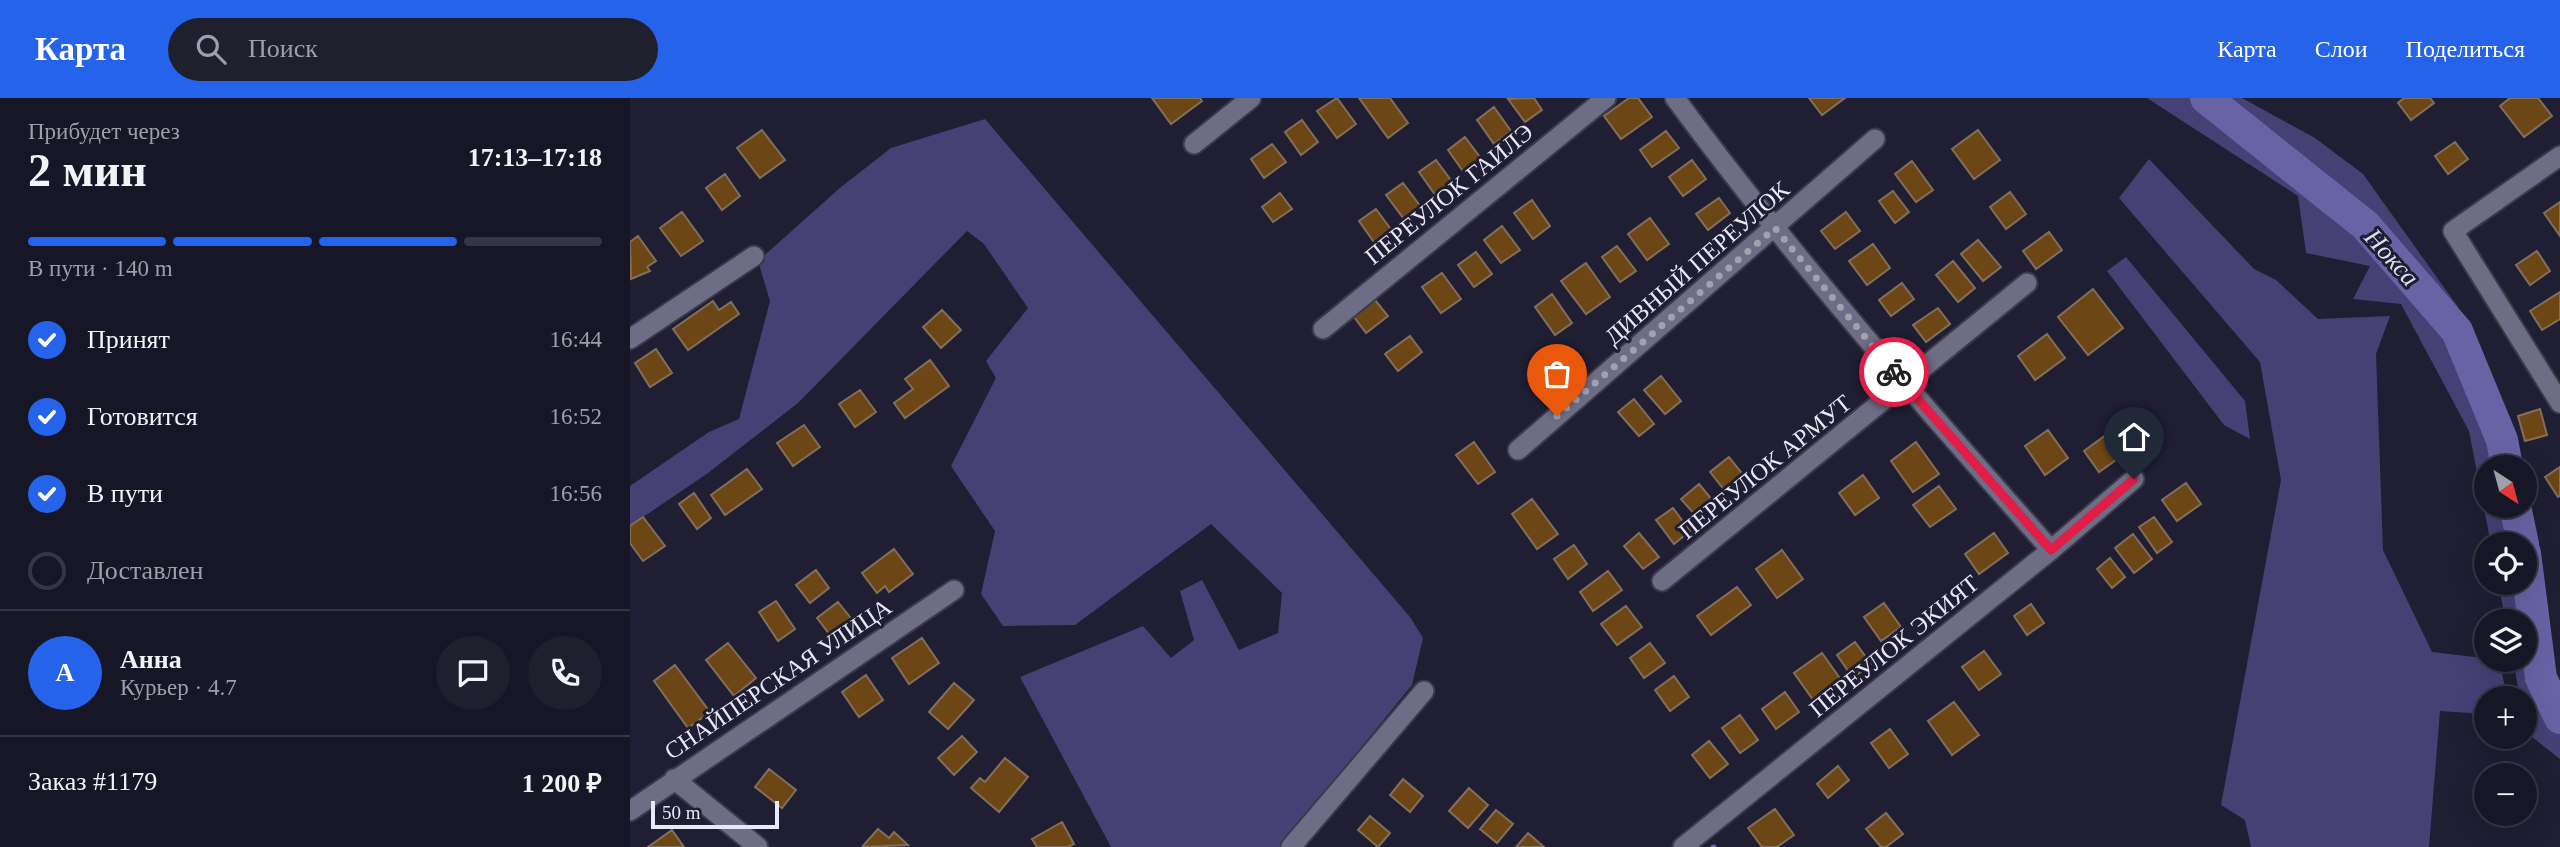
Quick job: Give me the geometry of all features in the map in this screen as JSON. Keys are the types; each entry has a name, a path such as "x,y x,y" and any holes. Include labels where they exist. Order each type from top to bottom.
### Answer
{"street":[{"path":"1194,144 1251,98"},
{"name":"ПЕРЕУЛОК ГАИЛЭ","path":"1323,329 1606,98"},
{"path":"1675,98 1775,228 1905,385 2051,550"},
{"name":"ДИВНЫЙ ПЕРЕУЛОК","path":"1518,450 1875,138"},
{"path":"2560,156 2453,231 2560,403"},
{"path":"630,339 754,256"},
{"name":"ПЕРЕУЛОК АРМУТ","path":"1662,581 1905,385 2026,283"},
{"name":"ПЕРЕУЛОК ЭКИЯТ","path":"1683,847 2051,550 2134,479"},
{"name":"СНАЙПЕРСКАЯ УЛИЦА","path":"630,811 954,590"},
{"path":"1291,847 1424,691"},
{"path":"674,779 758,847"}],"shaded area":[{"path":"2147,98 2242,98 2315,138 2363,174 2458,307 2507,438 2511,455 2474,457 2469,431 2401,304 2353,299 2370,266 2306,253 2298,196"},
{"path":"985,119 1410,617 1423,638 1412,685 1280,847 1111,847 1020,677 1143,626 1171,658 1194,640 1180,591 1202,580 1239,650 1278,633 1282,593 1211,524 1075,625 1003,626 981,594 995,531 951,466 996,378 986,361 1028,308 984,244 967,231 798,403 708,473 630,526 630,486 709,432 739,419 770,301 758,261 841,187 891,148"},
{"path":"2149,159 2254,269 2276,280 2318,319 2390,316 2376,354 2383,550 2432,652 2474,657 2474,672 2502,672 2505,686 2474,686 2474,713 2440,711 2429,847 2251,847 2245,820 2221,805 2281,480 2260,362 2119,198"},
{"path":"2126,257 2245,401 2250,439 2224,425 2107,271"},
{"path":"2486,518 2525,518 2528,532 2489,532"},
{"path":"2537,580 2549,671 2560,694 2560,759 2537,741 2537,686 2518,686 2515,672 2537,672 2537,609 2503,609 2501,595 2537,595"}],"building":[{"path":"1152,98 1200,98 1202,101 1171,124"},
{"path":"1337,98 1356,124 1337,138 1317,111"},
{"path":"1359,98 1390,98 1408,123 1388,138"},
{"path":"1534,98 1542,110 1525,122 1508,99"},
{"path":"1629,98 1638,98 1652,117 1621,139 1604,116"},
{"path":"1809,98 1845,98 1822,115"},
{"path":"2404,98 2430,98 2434,103 2411,120 2398,103"},
{"path":"2510,98 2538,98 2552,116 2524,137 2500,106"},
{"path":"1494,107 1511,131 1494,144 1477,120"},
{"path":"1302,120 1318,142 1301,155 1285,132"},
{"path":"762,130 785,160 760,178 737,148"},
{"path":"1978,130 2000,160 1974,179 1952,149"},
{"path":"1666,131 1679,148 1652,167 1640,150"},
{"path":"1465,137 1483,161 1465,174 1448,150"},
{"path":"2455,142 2468,159 2448,174 2435,156"},
{"path":"1272,144 1286,162 1264,178 1251,159"},
{"path":"1436,160 1453,183 1436,196 1419,172"},
{"path":"1692,160 1706,179 1683,196 1669,177"},
{"path":"1912,161 1933,190 1916,202 1895,174"},
{"path":"725,174 740,196 722,210 706,188"},
{"path":"1403,183 1421,207 1404,219 1386,195"},
{"path":"1893,191 1909,212 1895,223 1879,201"},
{"path":"2010,192 2026,214 2006,229 1990,207"},
{"path":"1280,193 1292,209 1273,222 1262,207"},
{"path":"1719,198 1730,213 1708,230 1696,214"},
{"path":"1532,200 1550,226 1533,239 1514,213"},
{"path":"2560,202 2560,236 2544,213"},
{"path":"1376,209 1393,232 1376,245 1359,221"},
{"path":"682,212 703,241 681,256 660,228"},
{"path":"1846,212 1860,231 1835,249 1821,231"},
{"path":"1650,218 1669,244 1647,260 1628,234"},
{"path":"1502,226 1520,250 1501,263 1484,240"},
{"path":"2049,232 2062,250 2036,269 2023,251"},
{"path":"638,236 656,261 647,267 650,271 631,279 630,242"},
{"path":"1978,240 2001,267 1983,281 1961,254"},
{"path":"1873,244 1890,268 1867,285 1849,261"},
{"path":"1617,246 1636,271 1620,282 1602,257"},
{"path":"2537,251 2550,271 2530,285 2516,265"},
{"path":"1476,252 1492,274 1474,287 1458,265"},
{"path":"1953,261 1975,288 1958,302 1936,275"},
{"path":"1586,263 1610,297 1586,314 1561,281"},
{"path":"1442,273 1461,299 1441,313 1422,287"},
{"path":"1902,283 1914,299 1891,316 1879,300"},
{"path":"2093,289 2123,328 2088,355 2058,317"},
{"path":"2560,292 2560,319 2542,330 2530,311"},
{"path":"1552,294 1572,323 1555,335 1535,307"},
{"path":"1375,300 1388,316 1366,333 1354,317"},
{"path":"713,301 719,310 731,302 739,314 688,350 673,329"},
{"path":"1938,308 1950,324 1926,342 1913,325"},
{"path":"942,310 961,330 941,348 923,327"},
{"path":"2047,334 2065,358 2035,380 2018,356"},
{"path":"1410,336 1422,352 1398,371 1385,354"},
{"path":"656,349 672,373 650,387 635,363"},
{"path":"930,360 949,386 905,418 894,403 913,389 905,379"},
{"path":"1661,376 1681,401 1665,414 1644,390"},
{"path":"860,390 876,412 855,427 839,404"},
{"path":"1634,399 1654,424 1639,436 1618,412"},
{"path":"2540,409 2547,435 2525,441 2518,416"},
{"path":"2121,424 2137,445 2099,472 2084,451"},
{"path":"804,425 820,447 793,466 777,443"},
{"path":"2048,430 2068,458 2045,475 2025,446"},
{"path":"1474,442 1495,472 1478,484 1456,455"},
{"path":"1916,442 1939,474 1913,492 1891,461"},
{"path":"1729,457 1744,476 1726,492 1710,472"},
{"path":"2560,467 2560,496 2558,497 2545,477"},
{"path":"747,469 762,489 725,515 711,495"},
{"path":"1863,475 1879,498 1855,515 1839,493"},
{"path":"2186,483 2201,504 2177,521 2162,500"},
{"path":"1699,484 1714,502 1696,516 1681,499"},
{"path":"1939,486 1956,509 1930,527 1913,505"},
{"path":"694,493 711,518 697,529 679,504"},
{"path":"1532,499 1558,534 1537,549 1512,514"},
{"path":"1673,508 1690,531 1674,544 1656,520"},
{"path":"643,517 665,546 643,561 630,543 630,526"},
{"path":"2154,517 2172,542 2157,553 2139,527"},
{"path":"1639,533 1659,557 1643,569 1624,546"},
{"path":"1994,533 2008,553 1979,574 1965,554"},
{"path":"2133,534 2152,559 2134,573 2115,548"},
{"path":"1574,545 1587,564 1568,579 1554,559"},
{"path":"894,549 913,574 889,592 885,586 877,593 862,573"},
{"path":"1782,550 1803,579 1777,598 1756,569"},
{"path":"2110,558 2125,577 2112,588 2097,569"},
{"path":"816,570 829,588 810,603 796,585"},
{"path":"1608,571 1622,590 1593,611 1580,592"},
{"path":"1737,587 1751,605 1711,635 1697,616"},
{"path":"776,601 795,629 778,641 759,612"},
{"path":"838,602 854,622 833,639 817,618"},
{"path":"1884,603 1901,627 1881,641 1864,617"},
{"path":"2031,604 2044,623 2027,635 2014,616"},
{"path":"1626,606 1642,627 1617,645 1601,624"},
{"path":"922,638 939,663 909,684 892,658"},
{"path":"1855,642 1871,664 1853,678 1837,655"},
{"path":"728,643 756,678 734,696 706,660"},
{"path":"1650,643 1665,663 1644,678 1630,658"},
{"path":"1984,651 2001,674 1979,690 1962,667"},
{"path":"1822,653 1844,684 1816,704 1794,673"},
{"path":"675,665 710,712 688,728 654,681"},
{"path":"866,675 883,700 859,717 842,692"},
{"path":"1674,676 1689,697 1670,711 1655,690"},
{"path":"954,683 974,700 948,729 929,712"},
{"path":"1785,692 1799,712 1776,729 1762,709"},
{"path":"1954,702 1979,735 1952,755 1928,721"},
{"path":"1740,715 1758,740 1740,753 1722,728"},
{"path":"1890,729 1908,754 1889,768 1871,743"},
{"path":"962,736 977,752 954,775 938,758"},
{"path":"1709,741 1728,764 1710,778 1692,755"},
{"path":"1005,758 1028,777 999,812 971,788 980,778 985,782"},
{"path":"1838,766 1849,780 1828,798 1817,784"},
{"path":"769,769 796,790 782,808 755,787"},
{"path":"1403,779 1423,796 1410,812 1390,795"},
{"path":"1469,788 1488,805 1468,828 1449,811"},
{"path":"1775,809 1794,835 1777,847 1762,847 1748,828"},
{"path":"1496,810 1513,824 1497,843 1480,829"},
{"path":"1886,813 1903,834 1886,847 1881,847 1866,829"},
{"path":"1370,816 1390,833 1378,847 1358,830"},
{"path":"1062,822 1074,844 1068,847 1037,847 1032,839"},
{"path":"878,829 889,838 894,832 908,845 862,847"},
{"path":"672,830 684,847 648,847"},
{"path":"1528,833 1544,847 1516,847"}],"waterway":[{"name":"Нокса","path":"2206,98 2365,225 2457,331 2502,440 2505,455"},
{"name":"Нокса","path":"2518,518 2520,532"},
{"name":"Нокса","path":"2530,595 2541,678 2560,718"}],"way so far":[{"path":"1557,416 1775,228 1894,372"}],"route":[{"path":"1894,372 2051,550 2134,479"}]}
